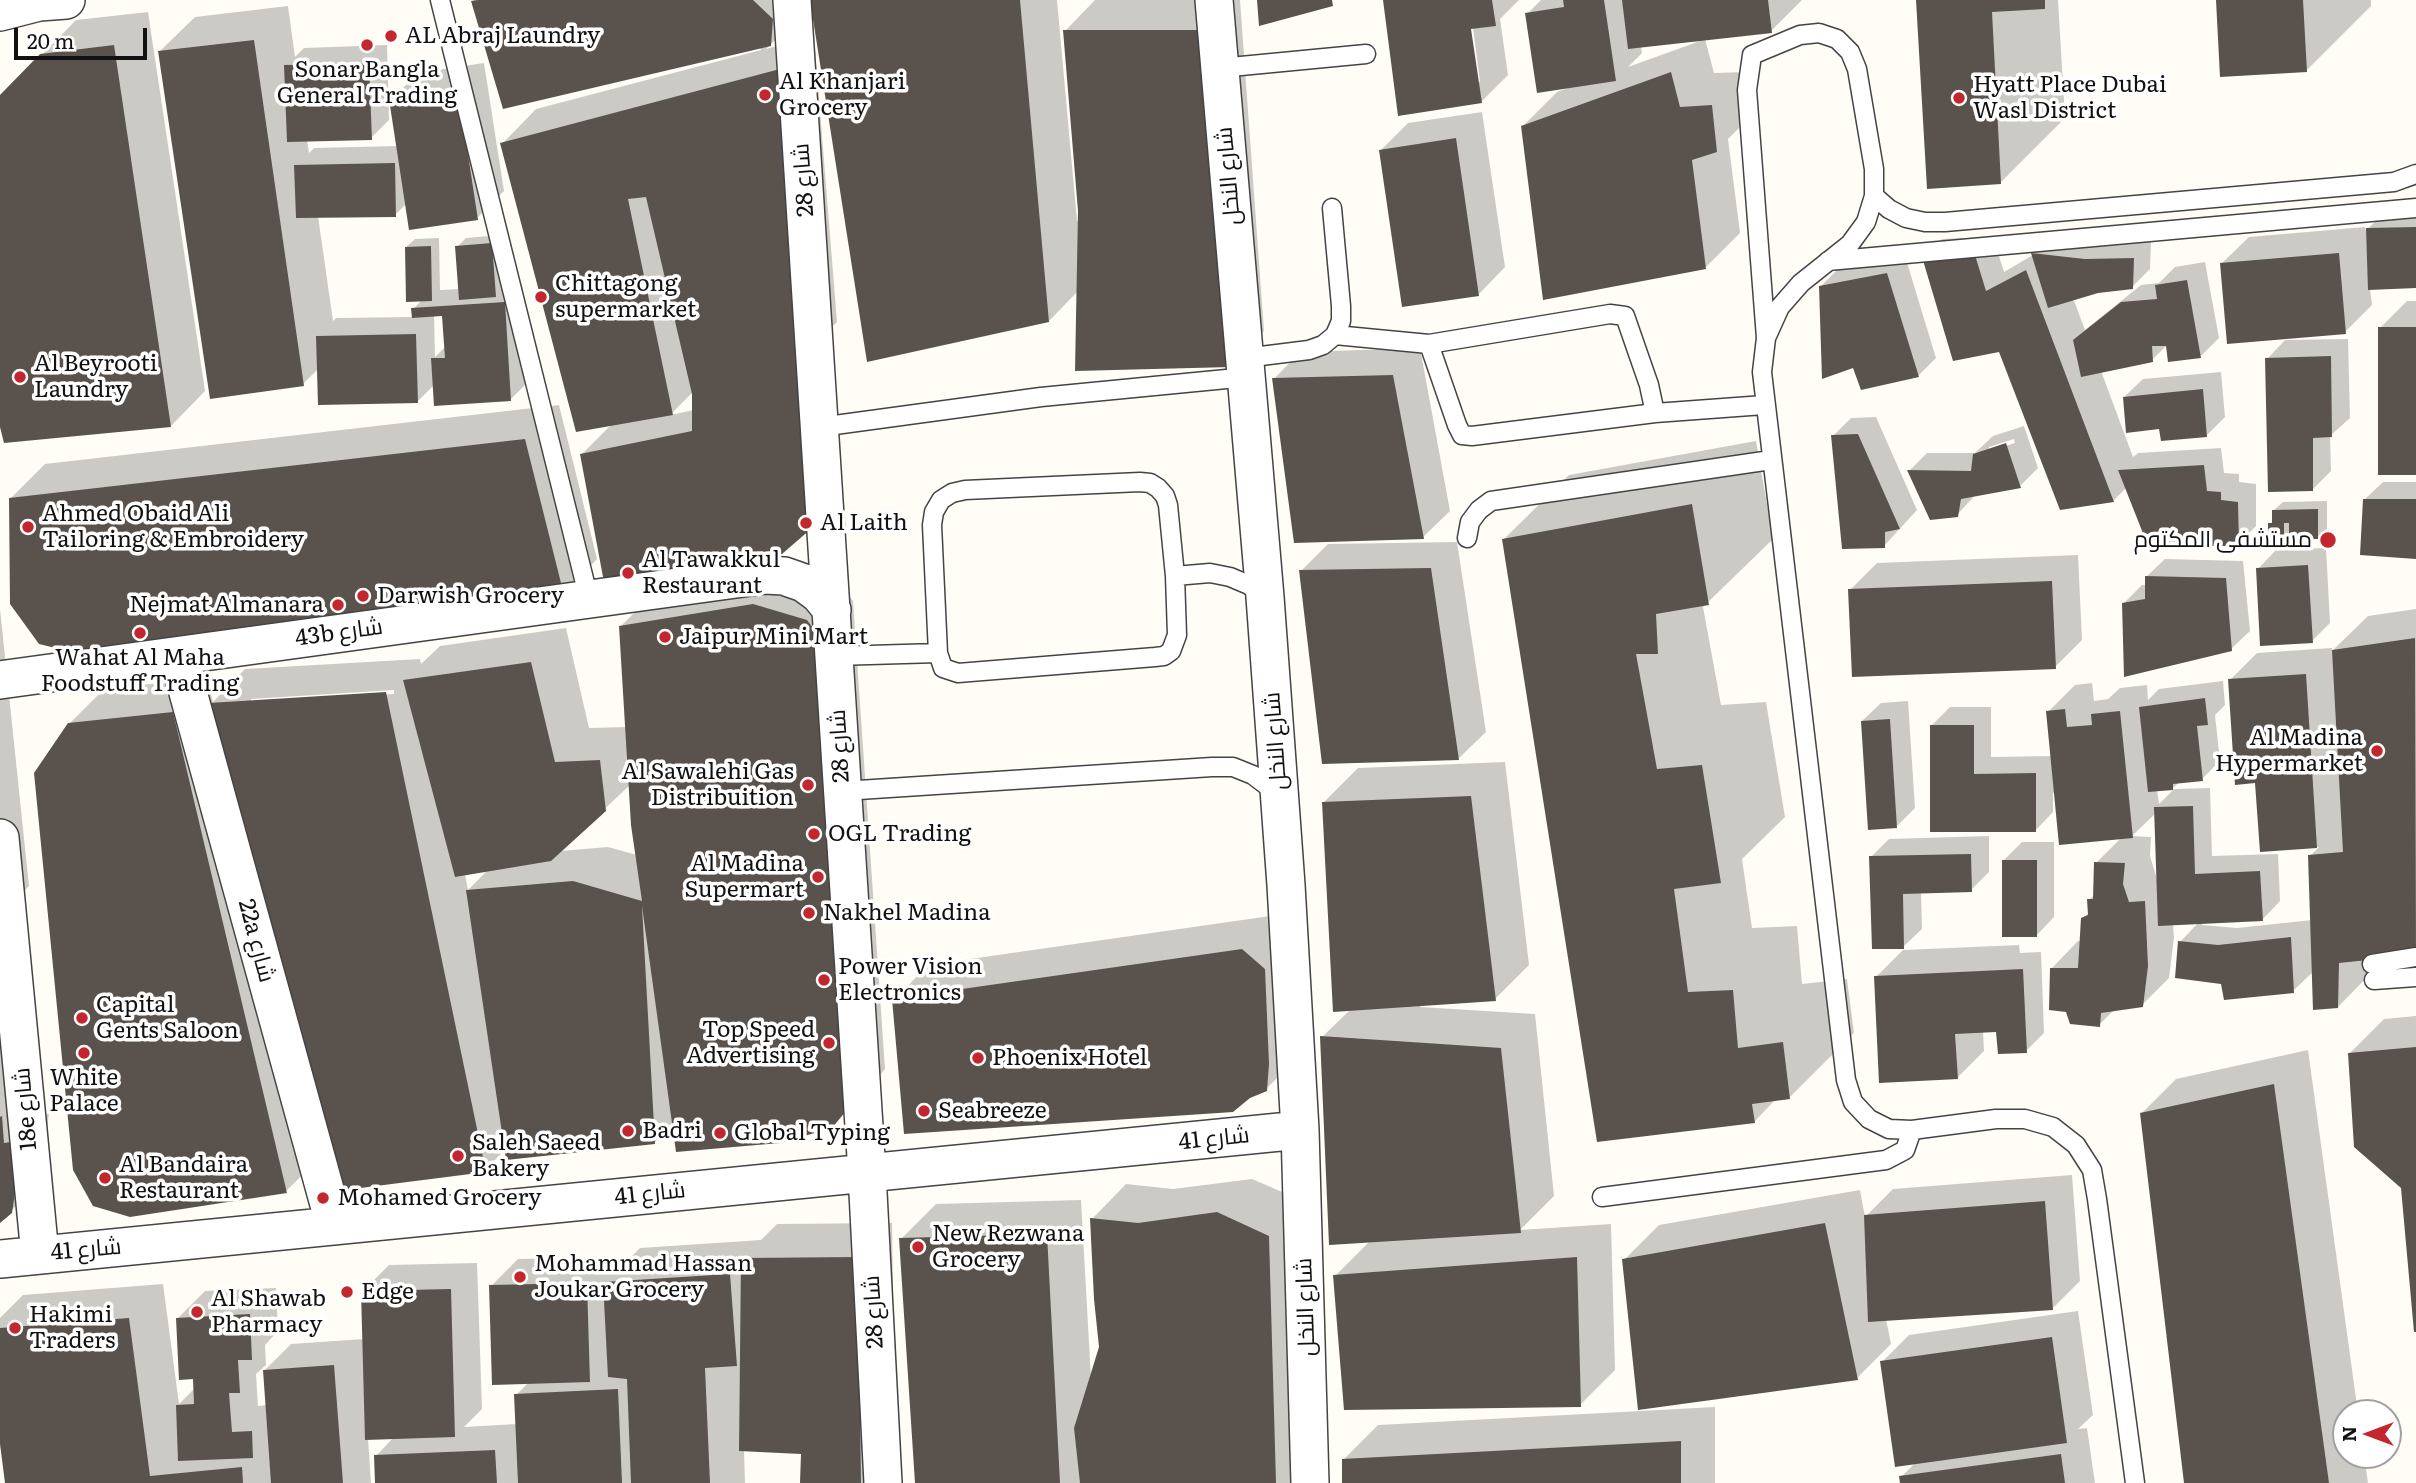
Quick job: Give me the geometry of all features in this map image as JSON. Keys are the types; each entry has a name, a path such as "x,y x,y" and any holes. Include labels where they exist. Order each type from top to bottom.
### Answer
{"street":[{"path":"0,12 39,2 66,0"},
{"name":"شارع النخل","path":"1214,0 1281,806 1300,1130 1310,1483"},
{"name":"شارع 28","path":"792,5 867,1173 883,1483"},
{"name":"43b شارع","path":"0,680 765,575 785,576 804,583 819,594 832,610"},
{"name":"22a شارع","path":"178,656 335,1226"},
{"name":"18e شارع","path":"0,838 40,1255"},
{"name":"شارع 41","path":"0,1259 1300,1130"}],"lane":[{"path":"440,0 589,599"},
{"path":"1766,338 1780,307 1801,283 1850,244 1866,222 1874,196 1874,169 1857,69 1850,52 1837,38 1819,33 1800,35 1752,55 1747,90 1766,338 1762,372 1764,405 1846,1080 1853,1102 1869,1119 1889,1129 1912,1129 1996,1119 2025,1119 2053,1127 2076,1145 2092,1170 2094,1180 2135,1483"},
{"path":"1220,68 1366,54"},
{"path":"1874,196 1889,209 1906,218 1945,222 2394,183 2416,174"},
{"path":"820,427 1246,368 1323,345 1335,335 1341,321 1332,208"},
{"path":"1828,261 2416,208"},
{"path":"1335,335 1429,344 1610,314 1625,316 1649,385 1655,413"},
{"path":"1429,344 1462,435 1472,436 1655,413 1764,405"},
{"path":"1467,538 1470,522 1479,510 1491,501 1771,460"},
{"path":"1140,482 1150,483 1165,496 1175,576 1177,635 1171,651 1164,656 958,673 943,668 938,653 932,525 940,500 952,493 1005,488 1140,482"},
{"path":"1175,576 1210,573 1230,577 1249,585 1265,597"},
{"path":"835,656 938,653"},
{"path":"843,791 1234,767 1253,775 1270,788 1281,806"},
{"path":"2416,957 2373,972 2416,976"},
{"path":"1602,1197 1886,1160 1905,1150 1912,1129"}],"building":[{"path":"753,0 773,19 771,46 503,109 471,1"},
{"path":"810,0 1020,0 1049,322 867,362"},
{"path":"1257,0 1332,0 1333,6 1259,26"},
{"path":"1383,0 1492,0 1496,26 1471,29 1482,103 1398,116"},
{"path":"1563,0 1604,0 1616,81 1537,93 1525,13 1564,7"},
{"path":"1622,0 1768,0 1772,33 1628,49"},
{"name":"Hyatt Place Dubai Wasl District","path":"1916,0 2045,0 2045,9 1992,12 2001,184 1927,189"},
{"name":"Hyatt Place Dubai Wasl District","path":"2216,0 2303,0 2307,72 2220,77"},
{"path":"1063,30 1206,30 1231,367 1075,371 1078,211"},
{"path":"254,40 304,386 210,399 158,51"},
{"path":"114,45 171,427 4,443 0,427 0,95 40,54"},
{"path":"369,63 372,140 287,142 284,65"},
{"path":"780,69 812,528 782,554 719,571 606,593 580,454 692,431 692,394 646,197 628,199 673,415 576,432 500,143"},
{"path":"1671,72 1680,107 1712,105 1717,152 1692,160 1706,269 1543,300 1521,126"},
{"path":"458,89 478,220 409,230 389,99"},
{"path":"1456,138 1479,296 1402,307 1379,150"},
{"path":"395,163 396,217 296,218 294,165"},
{"path":"2416,227 2416,288 2368,290 2366,228"},
{"path":"492,243 496,297 459,300 455,246"},
{"path":"431,246 432,301 406,302 405,247"},
{"path":"2031,253 2085,259 2134,258 2133,289 2098,293 2048,308"},
{"path":"2339,253 2346,334 2227,344 2220,263"},
{"path":"1975,255 1986,291 2026,270 2114,502 2060,510 1999,352 1953,361 1922,257"},
{"path":"1887,273 1919,377 1861,390 1853,368 1822,379 1819,286"},
{"path":"2187,280 2201,358 2168,362 2166,346 2152,346 2153,362 2081,377 2073,340 2121,302 2157,299 2155,285"},
{"path":"505,302 511,401 434,406 431,358 445,358 442,316 412,318 411,308"},
{"path":"2378,327 2416,327 2416,475 2378,475"},
{"path":"416,334 418,403 318,405 316,336"},
{"path":"2331,356 2332,437 2313,438 2313,491 2268,492 2265,358"},
{"path":"1393,375 1424,539 1294,543 1272,378"},
{"path":"2203,389 2207,437 2161,441 2159,429 2126,433 2123,397"},
{"path":"1858,434 1900,529 1885,532 1885,548 1842,549 1831,435"},
{"path":"525,439 564,595 80,654 39,644 10,604 9,498"},
{"path":"2006,443 2021,488 1961,499 1958,517 1930,520 1907,470 1971,471 1973,454"},
{"path":"2204,465 2207,491 2221,492 2221,500 2238,502 2239,546 2148,546 2118,470"},
{"path":"2363,499 2416,499 2416,559 2360,555"},
{"path":"1692,504 1709,605 1656,614 1658,654 1636,654 1657,769 1702,765 1721,883 1674,889 1688,992 1733,990 1738,1048 1783,1042 1790,1099 1752,1104 1755,1123 1597,1142 1502,539"},
{"path":"2318,509 2318,539 2289,539 2289,523 2284,523 2284,547 2268,547 2268,523 2272,523 2272,510"},
{"path":"2308,565 2313,643 2260,646 2256,568"},
{"path":"1431,568 1459,760 1322,764 1299,570"},
{"path":"2145,576 2226,578 2232,651 2124,677 2122,603 2145,599"},
{"path":"2052,581 2056,669 1852,677 1848,589"},
{"path":"753,604 807,620 819,636 851,1105 832,1128 780,1143 676,1152 642,906 655,1144 506,1160 466,890 573,881 642,901 631,825 619,626"},
{"name":"Al Madina Hypermarket","path":"2415,638 2416,955 2339,963 2338,1008 2313,1010 2308,855 2343,852 2332,650"},
{"path":"531,662 555,762 600,760 606,811 551,861 455,877 403,680"},
{"path":"2306,674 2317,848 2260,852 2255,783 2235,785 2228,679"},
{"path":"386,692 486,1172 329,1192 209,703"},
{"path":"2205,698 2208,725 2197,726 2203,781 2173,784 2173,790 2148,792 2139,707"},
{"path":"2065,709 2067,727 2092,725 2091,714 2120,711 2133,838 2059,845 2046,711"},
{"path":"173,712 287,1193 130,1217 93,1206 73,1170 34,773 68,723"},
{"path":"1890,719 1897,828 1868,830 1861,721"},
{"path":"1930,725 1974,725 1974,774 2036,773 2036,832 1930,832"},
{"path":"1471,796 1496,1001 1333,1012 1322,802"},
{"path":"2193,806 2195,874 2260,871 2263,921 2158,926 2154,807"},
{"path":"1971,854 1972,892 1903,894 1904,949 1872,949 1869,856"},
{"path":"2002,860 2037,860 2037,937 2002,937"},
{"path":"2094,862 2125,863 2123,884 2129,902 2145,901 2148,966 2143,1007 2101,1013 2100,1027 2070,1024 2066,1012 2049,1010 2050,968 2078,968 2081,918 2088,915 2087,899 2093,899"},
{"path":"2291,937 2294,993 2224,1000 2221,984 2175,978 2178,941 2218,945"},
{"path":"1242,949 1265,969 1269,1064 1267,1091 1250,1098 1233,1112 904,1134 892,999"},
{"path":"2023,969 2027,1053 1998,1054 1996,1032 1955,1034 1958,1079 1879,1083 1874,976"},
{"path":"1320,1036 1501,1048 1521,1233 1329,1245"},
{"path":"2416,1047 2414,1332 2401,1188 2354,1147 2348,1053"},
{"path":"2274,1084 2329,1483 2184,1483 2140,1113"},
{"path":"2,1116 4,1143 23,1140 12,1213 0,1223 0,1117"},
{"path":"2045,1201 2053,1310 1868,1322 1864,1215"},
{"path":"1217,1212 1269,1236 1276,1483 1080,1483 1074,1428 1099,1347 1090,1218 1138,1223"},
{"path":"1825,1223 1858,1380 1638,1410 1622,1259"},
{"path":"1047,1234 1060,1483 915,1483 899,1238"},
{"path":"858,1257 861,1483 800,1483 801,1454 739,1451 741,1258"},
{"path":"1577,1257 1581,1407 1344,1410 1333,1275"},
{"path":"730,1274 737,1366 705,1368 710,1483 631,1483 627,1379 608,1377 603,1282"},
{"path":"587,1283 590,1382 492,1385 489,1285"},
{"path":"451,1289 455,1437 365,1440 361,1291"},
{"path":"250,1314 252,1360 238,1360 240,1393 229,1393 232,1432 252,1431 253,1458 178,1461 176,1405 194,1404 193,1379 179,1380 176,1318"},
{"path":"129,1318 150,1476 242,1467 243,1483 5,1483 0,1444 0,1328"},
{"path":"2052,1337 2067,1443 1895,1467 1880,1361"},
{"path":"334,1365 343,1483 271,1483 263,1370"},
{"path":"618,1389 622,1483 518,1483 514,1394"},
{"path":"1681,1441 1681,1483 1342,1483 1342,1459"},
{"path":"495,1450 497,1483 375,1483 374,1455"},
{"path":"2061,1454 2065,1483 1900,1483 1899,1476"}],"place":[{"name":"AL Abraj Laundry","path":"391,36"},
{"name":"Sonar Bangla General Trading","path":"367,45"},
{"name":"Al Khanjari Grocery","path":"765,95"},
{"name":"Hyatt Place Dubai Wasl District","path":"1959,98"},
{"name":"Chittagong supermarket","path":"541,297"},
{"name":"Al Beyrooti Laundry","path":"20,377"},
{"name":"Al Laith","path":"806,523"},
{"name":"Ahmed Obaid Ali Tailoring & Embroidery","path":"28,527"},
{"name":"مستشفى المكتوم","path":"2328,540"},
{"name":"Al Tawakkul Restaurant","path":"628,573"},
{"name":"Darwish Grocery","path":"363,596"},
{"name":"Nejmat Almanara","path":"338,605"},
{"name":"Wahat Al Maha Foodstuff Trading","path":"140,633"},
{"name":"Jaipur Mini Mart","path":"665,637"},
{"name":"Al Madina Hypermarket","path":"2377,751"},
{"name":"Al Sawalehi Gas Distribuition","path":"808,785"},
{"name":"OGL Trading","path":"814,834"},
{"name":"Al Madina Supermart","path":"818,877"},
{"name":"Nakhel Madina","path":"809,913"},
{"name":"Power Vision Electronics","path":"824,980"},
{"name":"Capital Gents Saloon","path":"82,1018"},
{"name":"Top Speed Advertising","path":"829,1043"},
{"name":"White Palace","path":"84,1053"},
{"name":"Phoenix Hotel","path":"978,1058"},
{"name":"Seabreeze","path":"924,1111"},
{"name":"Badri","path":"628,1131"},
{"name":"Global Typing","path":"720,1133"},
{"name":"Saleh Saeed Bakery","path":"458,1156"},
{"name":"Al Bandaira Restaurant","path":"105,1178"},
{"name":"Mohamed Grocery","path":"323,1198"},
{"name":"New Rezwana Grocery","path":"918,1247"},
{"name":"Mohammad Hassan Joukar Grocery","path":"520,1277"},
{"name":"Edge","path":"347,1292"},
{"name":"Al Shawab Pharmacy","path":"197,1312"},
{"name":"Hakimi Traders","path":"15,1328"}]}
